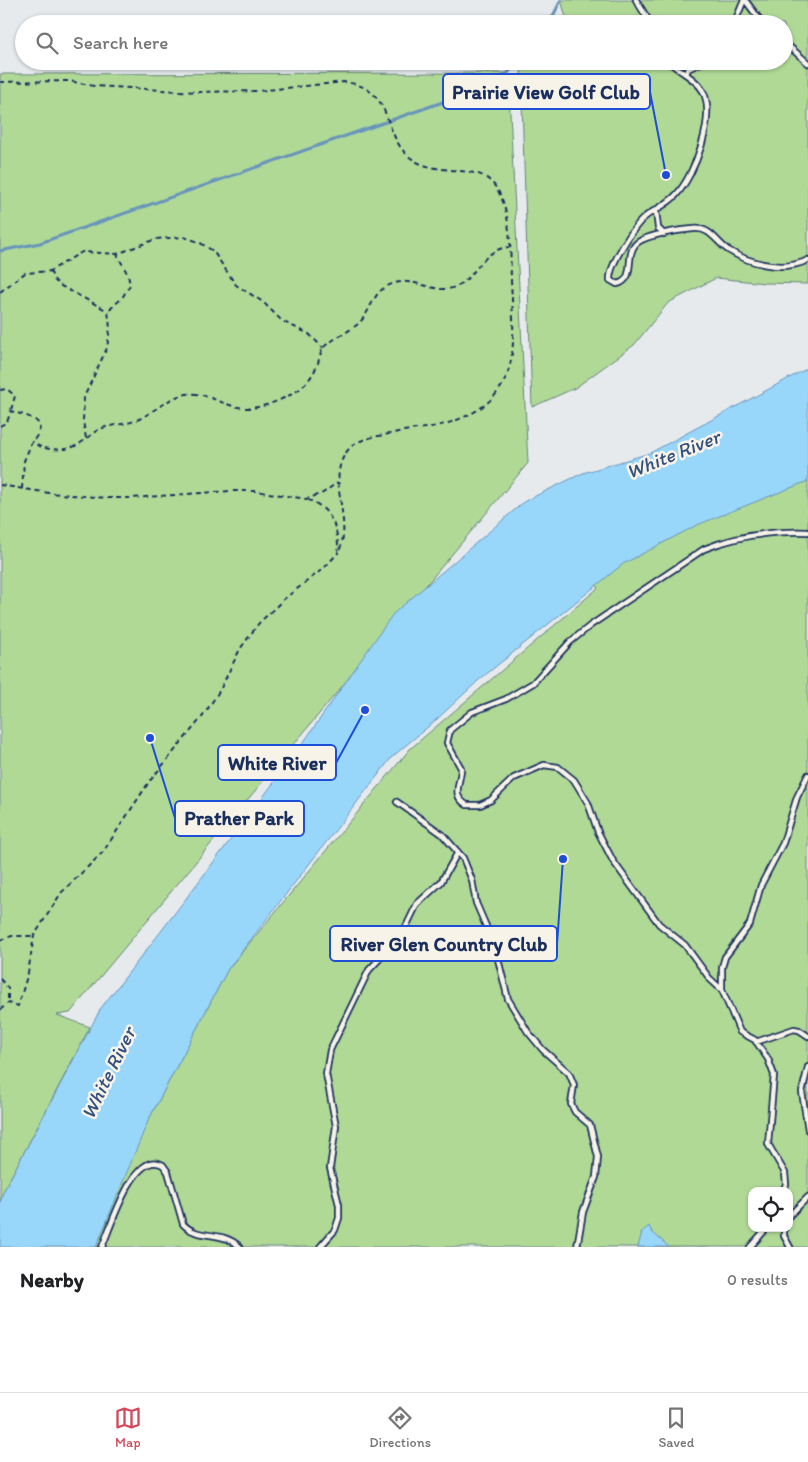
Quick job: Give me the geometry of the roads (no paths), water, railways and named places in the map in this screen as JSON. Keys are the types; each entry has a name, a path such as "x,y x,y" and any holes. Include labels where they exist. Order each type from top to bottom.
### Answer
{"lane":[{"path":"636,0 645,15"},
{"path":"738,15 744,0 756,15"},
{"path":"793,50 808,63"},
{"path":"680,70 703,92 707,106 707,122 686,182 671,200 646,216 636,226 611,269 610,280 617,284 625,280 630,270 635,245 664,234 691,229 705,230 728,250 763,264 799,264 808,260"},
{"path":"686,74 688,70"},
{"path":"656,211 658,228 664,234"},
{"path":"722,990 710,979 685,945 659,924 614,861 598,832 588,803 574,780 566,772 550,765 536,768 514,778 491,800 480,805 467,805 457,795 456,786 460,768 447,743 447,736 450,730 472,712 506,698 533,682 570,642 704,549 722,542 782,532 808,532"},
{"path":"785,1187 785,1173 768,1144 774,1075 768,1059 756,1042 740,1032 722,990 722,967 725,957 750,924 761,885 783,844 797,796 808,774"},
{"path":"397,802 442,834 466,863 476,903 495,946 508,999 535,1040 568,1073 574,1085 571,1104 575,1112 590,1125 598,1157 597,1172 583,1212 577,1247"},
{"path":"320,1247 335,1230 339,1218 339,1205 330,1168 336,1126 326,1074 330,1050 369,970 402,935 417,904 440,882 458,852"},
{"path":"756,1042 794,1028 808,1036"},
{"path":"808,1067 802,1092 808,1130"},
{"path":"102,1247 134,1175 141,1167 153,1162 164,1165 168,1172 183,1224 188,1229 197,1233 220,1235 240,1247"},
{"path":"793,1212 808,1197"},
{"path":"750,1247 763,1232"},
{"path":"784,1232 790,1247"}],"water":[{"path":"808,368 808,481 697,525 623,564 479,680 392,757 228,969 148,1121 96,1247 0,1247 0,1204 3,1192 101,1008 294,756 393,614 525,501 583,473 650,453"},
{"path":"649,1226 652,1232 669,1247 638,1247 642,1232"}],"waterway":[{"path":"554,15 561,0"},
{"path":"0,251 40,243 477,90 510,70"}],"place":[{"name":"Prairie View Golf Club","path":"666,175"},
{"name":"White River","path":"365,710"},
{"name":"Prather Park","path":"150,738"},
{"name":"River Glen Country Club","path":"563,859"}]}
